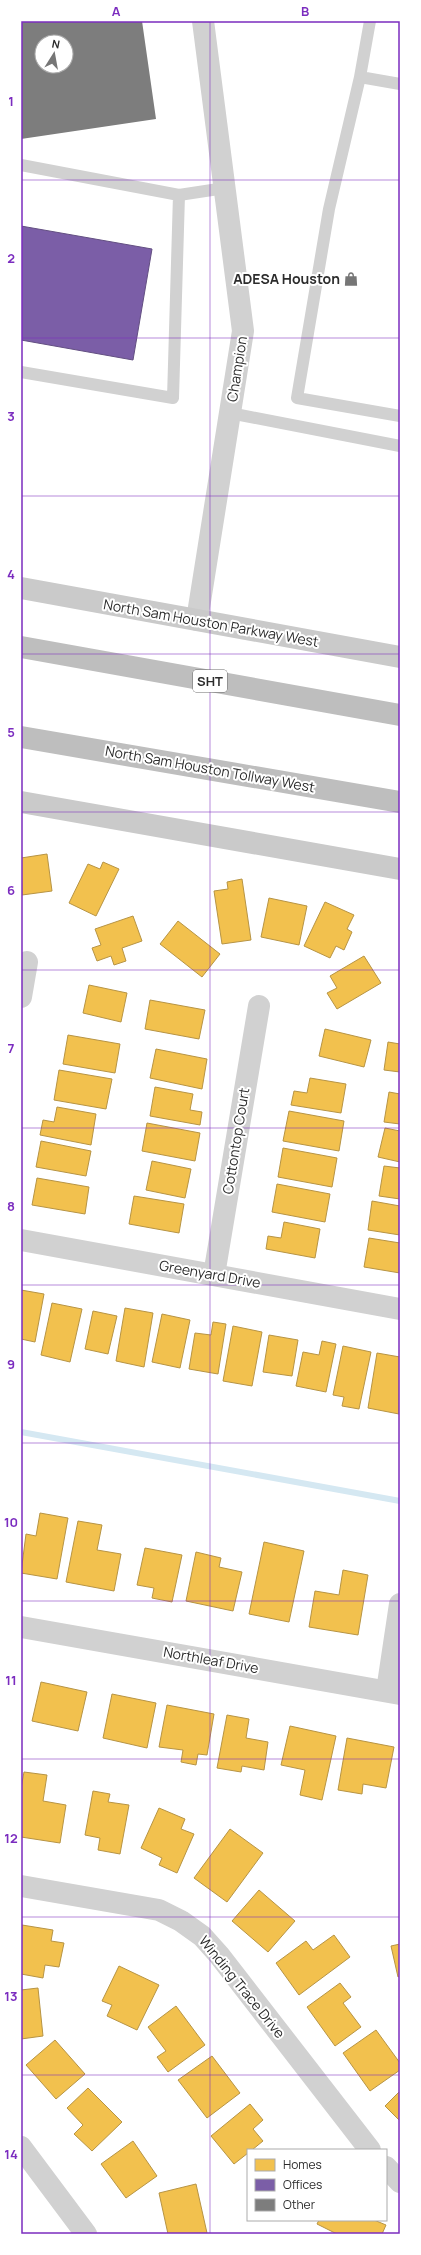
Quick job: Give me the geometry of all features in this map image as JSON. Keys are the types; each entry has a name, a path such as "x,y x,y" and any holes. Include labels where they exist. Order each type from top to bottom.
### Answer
{"highway":[{"name":"SHT","path":"21,647 400,715"},
{"name":"North Sam Houston Tollway West","path":"21,736 400,802"}],"main road":[{"name":"North Sam Houston Parkway West","path":"21,588 400,657"},
{"path":"21,802 400,869"}],"street":[{"name":"Champion","path":"198,620 243,331 203,21"},
{"path":"21,997 27,962"},
{"name":"Cottontop Court","path":"214,1275 259,1006"},
{"name":"Greenyard Drive","path":"21,1240 400,1308"},
{"path":"393,1692 400,1604"},
{"name":"Northleaf Drive","path":"21,1627 393,1692"},
{"name":"Winding Trace Drive","path":"21,1886 159,1910 181,1921 202,1936 219,1955 369,2149"},
{"path":"21,2147 86,2234"},
{"path":"387,2168 400,2182"}],"lane":[{"path":"370,21 360,78 329,210 297,398 400,416"},
{"path":"360,78 400,84"},
{"path":"21,165 179,195 225,188"},
{"path":"21,372 173,398 179,195"},
{"path":"230,413 400,446"}],"building: Homes":[{"path":"47,854 52,891 22,895 21,858"},
{"path":"103,862 119,869 96,916 69,903 88,864 100,869"},
{"path":"242,879 251,940 222,944 214,891 228,889 227,882"},
{"path":"269,898 307,906 299,945 261,937"},
{"path":"325,902 354,915 347,929 352,932 344,950 336,946 330,958 304,946"},
{"path":"133,916 142,941 122,948 126,961 114,965 111,956 97,961 92,948 101,945 95,929"},
{"path":"178,921 220,954 202,977 160,944"},
{"path":"364,956 381,983 337,1009 327,993 337,988 330,976"},
{"path":"89,985 127,993 121,1022 83,1013"},
{"path":"150,1000 205,1010 199,1039 145,1029"},
{"path":"325,1029 371,1040 364,1067 319,1056"},
{"path":"68,1035 120,1044 115,1073 63,1064"},
{"path":"388,1042 400,1044 400,1072 384,1070"},
{"path":"156,1049 207,1059 202,1089 150,1078"},
{"path":"59,1070 112,1079 106,1109 54,1100"},
{"path":"310,1078 346,1084 341,1113 291,1105 294,1091 307,1093"},
{"path":"155,1087 193,1094 190,1110 202,1112 200,1125 150,1116"},
{"path":"389,1092 400,1094 400,1124 384,1122"},
{"path":"57,1107 96,1114 91,1145 40,1135 43,1120 54,1122"},
{"path":"289,1111 344,1121 339,1151 283,1141"},
{"path":"147,1123 200,1133 195,1161 142,1151"},
{"path":"385,1128 400,1131 400,1162 378,1157"},
{"path":"41,1141 91,1151 86,1176 36,1167"},
{"path":"283,1148 337,1158 332,1187 278,1177"},
{"path":"152,1161 191,1169 185,1198 146,1190"},
{"path":"384,1166 400,1168 400,1199 379,1196"},
{"path":"37,1178 89,1187 85,1214 32,1205"},
{"path":"277,1184 330,1194 325,1222 272,1212"},
{"path":"134,1196 184,1204 179,1233 129,1224"},
{"path":"372,1201 400,1206 400,1235 368,1230"},
{"path":"284,1222 320,1229 315,1258 266,1249 268,1236 281,1238"},
{"path":"369,1238 400,1243 400,1273 364,1267"},
{"path":"21,1290 44,1294 35,1342 21,1339"},
{"path":"52,1303 82,1309 70,1362 41,1355"},
{"path":"125,1308 153,1313 144,1367 116,1361"},
{"path":"93,1311 117,1316 108,1354 85,1349"},
{"path":"162,1314 190,1320 180,1368 152,1362"},
{"path":"213,1322 226,1324 218,1374 189,1369 195,1333 211,1335"},
{"path":"233,1326 262,1332 252,1386 223,1381"},
{"path":"269,1335 298,1340 292,1376 263,1372"},
{"path":"322,1341 336,1344 326,1392 296,1386 303,1352 319,1355"},
{"path":"343,1346 371,1352 359,1409 342,1406 344,1397 333,1395"},
{"path":"377,1353 400,1357 399,1414 368,1408"},
{"path":"40,1513 68,1518 57,1579 21,1573 26,1534 36,1536"},
{"path":"78,1521 102,1525 97,1550 121,1554 114,1591 66,1582"},
{"path":"264,1542 304,1551 289,1622 249,1614"},
{"path":"145,1548 182,1555 172,1602 152,1598 154,1588 137,1585"},
{"path":"196,1552 221,1558 219,1567 242,1572 233,1611 186,1601"},
{"path":"343,1570 368,1575 358,1635 309,1627 315,1591 339,1595"},
{"path":"41,1682 87,1692 78,1731 32,1721"},
{"path":"112,1694 156,1703 147,1748 103,1738"},
{"path":"167,1705 214,1714 207,1755 198,1754 196,1765 181,1762 183,1750 159,1747"},
{"path":"227,1715 249,1719 246,1738 268,1742 264,1770 242,1766 241,1772 217,1768"},
{"path":"290,1726 336,1736 322,1800 300,1795 305,1770 281,1765"},
{"path":"347,1738 394,1747 386,1788 363,1784 362,1794 338,1790"},
{"path":"24,1772 47,1775 43,1801 66,1805 60,1843 21,1837 21,1788"},
{"path":"93,1791 110,1794 108,1802 129,1805 120,1854 98,1850 100,1838 85,1835"},
{"path":"159,1808 185,1819 181,1829 194,1834 177,1873 159,1865 162,1858 141,1848"},
{"path":"230,1829 263,1853 227,1902 194,1878"},
{"path":"259,1890 295,1921 268,1952 232,1921"},
{"path":"22,1925 53,1930 51,1941 64,1943 59,1967 45,1965 43,1978 21,1974"},
{"path":"334,1935 350,1957 299,1995 276,1963 306,1941 313,1950"},
{"path":"400,1944 400,1976 398,1977 391,1946"},
{"path":"119,1966 159,1985 137,2030 107,2016 112,2005 102,2001"},
{"path":"340,1983 351,1997 343,2003 361,2027 335,2046 307,2007"},
{"path":"38,1988 43,2036 21,2039 21,1990"},
{"path":"176,2006 205,2045 168,2072 157,2057 166,2051 148,2027"},
{"path":"376,2030 400,2063 400,2070 370,2091 343,2053"},
{"path":"55,2040 85,2074 56,2099 26,2065"},
{"path":"212,2056 240,2093 207,2118 178,2080"},
{"path":"88,2088 122,2122 92,2151 74,2134 83,2125 67,2108"},
{"path":"400,2091 400,2121 385,2106"},
{"path":"250,2104 263,2120 253,2129 263,2141 253,2149 247,2149 247,2154 234,2164 211,2136"},
{"path":"133,2141 157,2176 126,2198 101,2164"},
{"path":"196,2184 207,2233 168,2234 159,2193"},
{"path":"318,2221 376,2221 386,2225 382,2234 337,2234 317,2224"}],"building: Offices":[{"path":"21,226 152,249 133,360 21,340"}],"building: Other":[{"path":"21,21 142,21 156,119 21,139"}],"waterway":[{"path":"21,1432 400,1501"}],"place":[{"name":"ADESA Houston","path":"351,279"}]}
